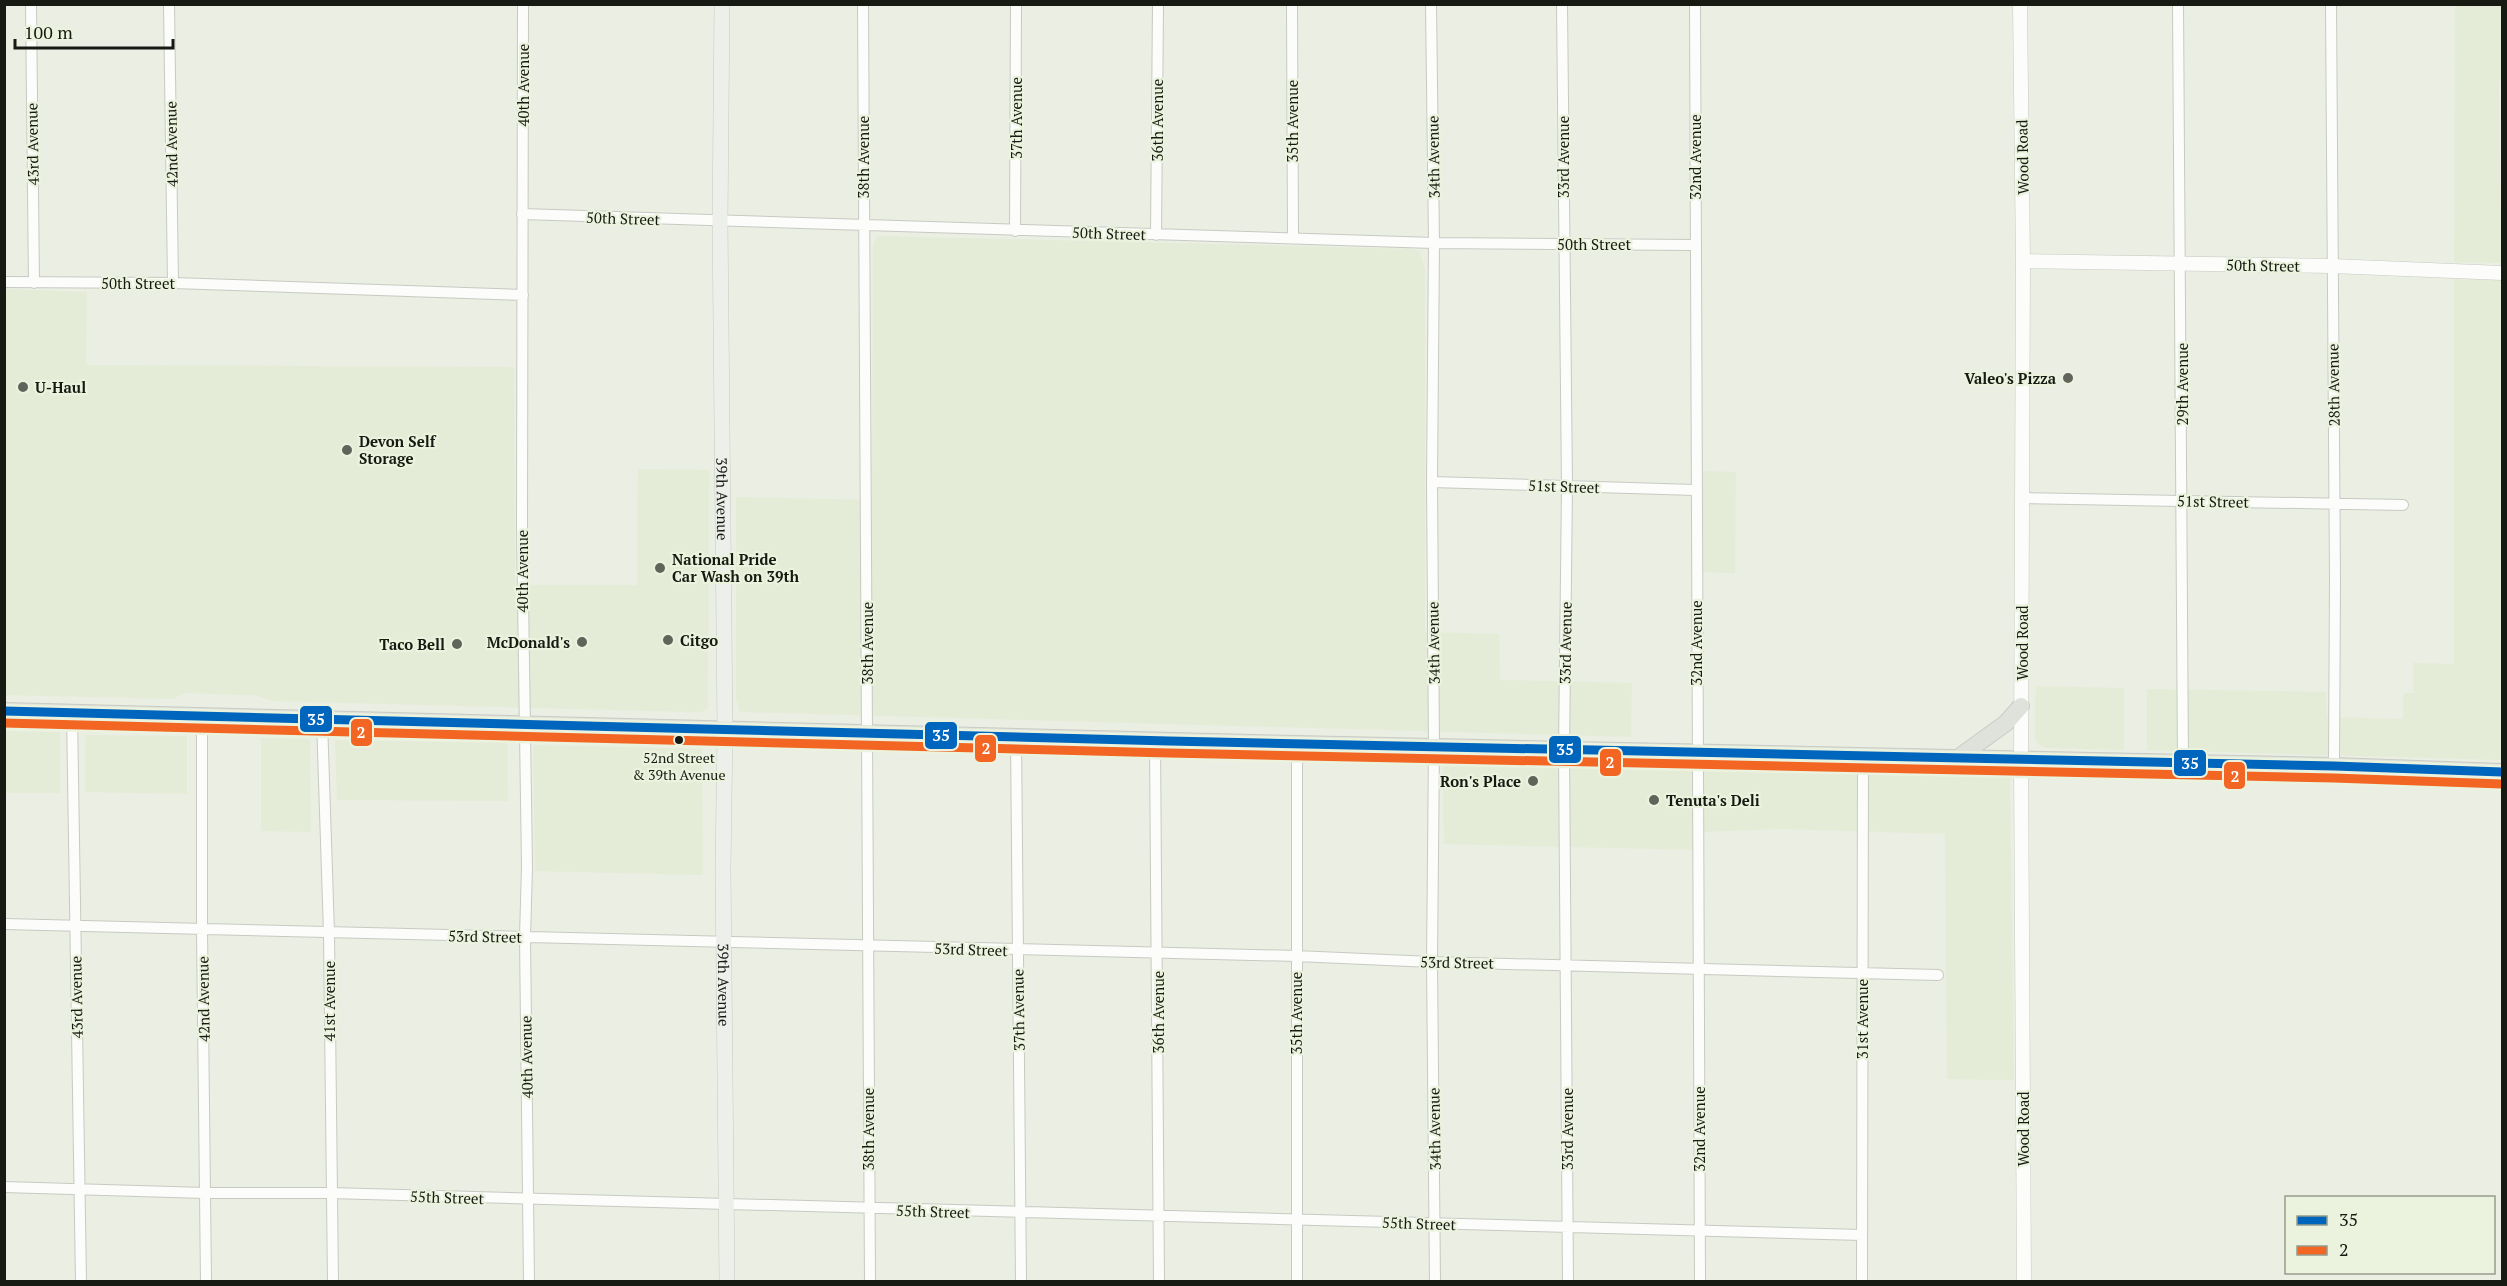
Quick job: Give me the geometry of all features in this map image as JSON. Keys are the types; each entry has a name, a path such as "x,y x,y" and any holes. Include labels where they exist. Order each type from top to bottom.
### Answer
{"main road":[{"name":"39th Avenue","path":"722,4 720,222 727,1281"},
{"path":"1955,760 2006,723 2021,706"},
{"path":"4,711 1155,742 2334,766 2502,772"}],"street":[{"name":"43rd Avenue","path":"31,4 34,283"},
{"name":"42nd Avenue","path":"169,4 173,283"},
{"name":"40th Avenue","path":"523,4 523,725 527,867 525,937 529,1281"},
{"name":"38th Avenue","path":"863,4 870,1281"},
{"name":"37th Avenue","path":"1015,231 1016,4"},
{"name":"36th Avenue","path":"1156,235 1158,4"},
{"name":"35th Avenue","path":"1292,4 1293,238"},
{"name":"34th Avenue","path":"1431,4 1434,243 1432,962 1435,1281"},
{"name":"33rd Avenue","path":"1562,4 1567,486 1564,750 1568,1281"},
{"name":"32nd Avenue","path":"1695,4 1696,753 1700,1281"},
{"name":"Wood Road","path":"2020,4 2023,261 2021,761 2024,1281"},
{"name":"29th Avenue","path":"2178,4 2183,763"},
{"name":"28th Avenue","path":"2331,4 2335,505 2334,766"},
{"name":"50th Street","path":"522,214 1434,243 1695,245"},
{"name":"50th Street","path":"2023,261 2332,266 2502,273"},
{"name":"50th Street","path":"4,282 173,283 524,295"},
{"name":"51st Street","path":"1432,482 1695,490"},
{"name":"51st Street","path":"2023,498 2403,506"},
{"name":"43rd Avenue","path":"72,713 81,1281"},
{"name":"42nd Avenue","path":"202,716 206,1281"},
{"name":"41st Avenue","path":"322,720 329,933 330,1193 333,1281"},
{"name":"37th Avenue","path":"1016,738 1020,1281"},
{"name":"36th Avenue","path":"1155,742 1159,1281"},
{"name":"35th Avenue","path":"1297,744 1297,1281"},
{"name":"31st Avenue","path":"1862,1281 1863,758"},
{"name":"53rd Street","path":"4,924 1296,956 1432,962 1938,975"},
{"name":"55th Street","path":"4,1187 205,1193 330,1193 1862,1235"}],"shaded area":[{"path":"2455,5 2502,5 2502,80 2499,81 2501,263 2454,262"},
{"path":"878,236 1413,249 1420,252 1425,269 1425,632 1499,634 1500,680 1632,683 1631,737 740,712 736,699 736,497 872,500 873,244"},
{"path":"2454,279 2502,280 2502,760 2147,750 2147,689 2326,692 2327,717 2403,719 2404,693 2414,693 2413,663 2454,664"},
{"path":"5,289 87,292 86,365 514,367 515,585 637,585 638,469 709,470 708,708 701,712 690,712 273,701 254,695 183,693 174,699 5,695"},
{"path":"1703,471 1736,472 1735,573 1702,572"},
{"path":"2036,686 2124,688 2124,750 2047,748 2039,745 2035,739"},
{"path":"5,731 60,732 60,793 5,793"},
{"path":"86,735 187,736 187,794 85,792"},
{"path":"261,738 310,739 311,832 261,831"},
{"path":"335,740 507,743 508,801 337,800"},
{"path":"533,745 702,749 703,875 535,871"},
{"path":"1470,754 2010,771 2014,1080 1947,1079 1945,834 1781,829 1700,832 1700,850 1444,844 1443,757"}],"transit line":[{"name":"35","path":"4,711 1169,741 2334,766 2502,772"},
{"name":"2","path":"4,723 1169,753 2334,778 2502,784"}],"place":[{"name":"Valeo's Pizza","path":"2068,378"},
{"name":"U-Haul","path":"23,387"},
{"name":"Devon Self Storage","path":"347,450"},
{"name":"National Pride Car Wash on 39th","path":"660,568"},
{"name":"Citgo","path":"668,640"},
{"name":"McDonald's","path":"582,642"},
{"name":"Taco Bell","path":"457,644"},
{"name":"52nd Street & 39th Avenue","path":"679,740"},
{"name":"Ron's Place","path":"1533,781"},
{"name":"Tenuta's Deli","path":"1654,800"}]}
